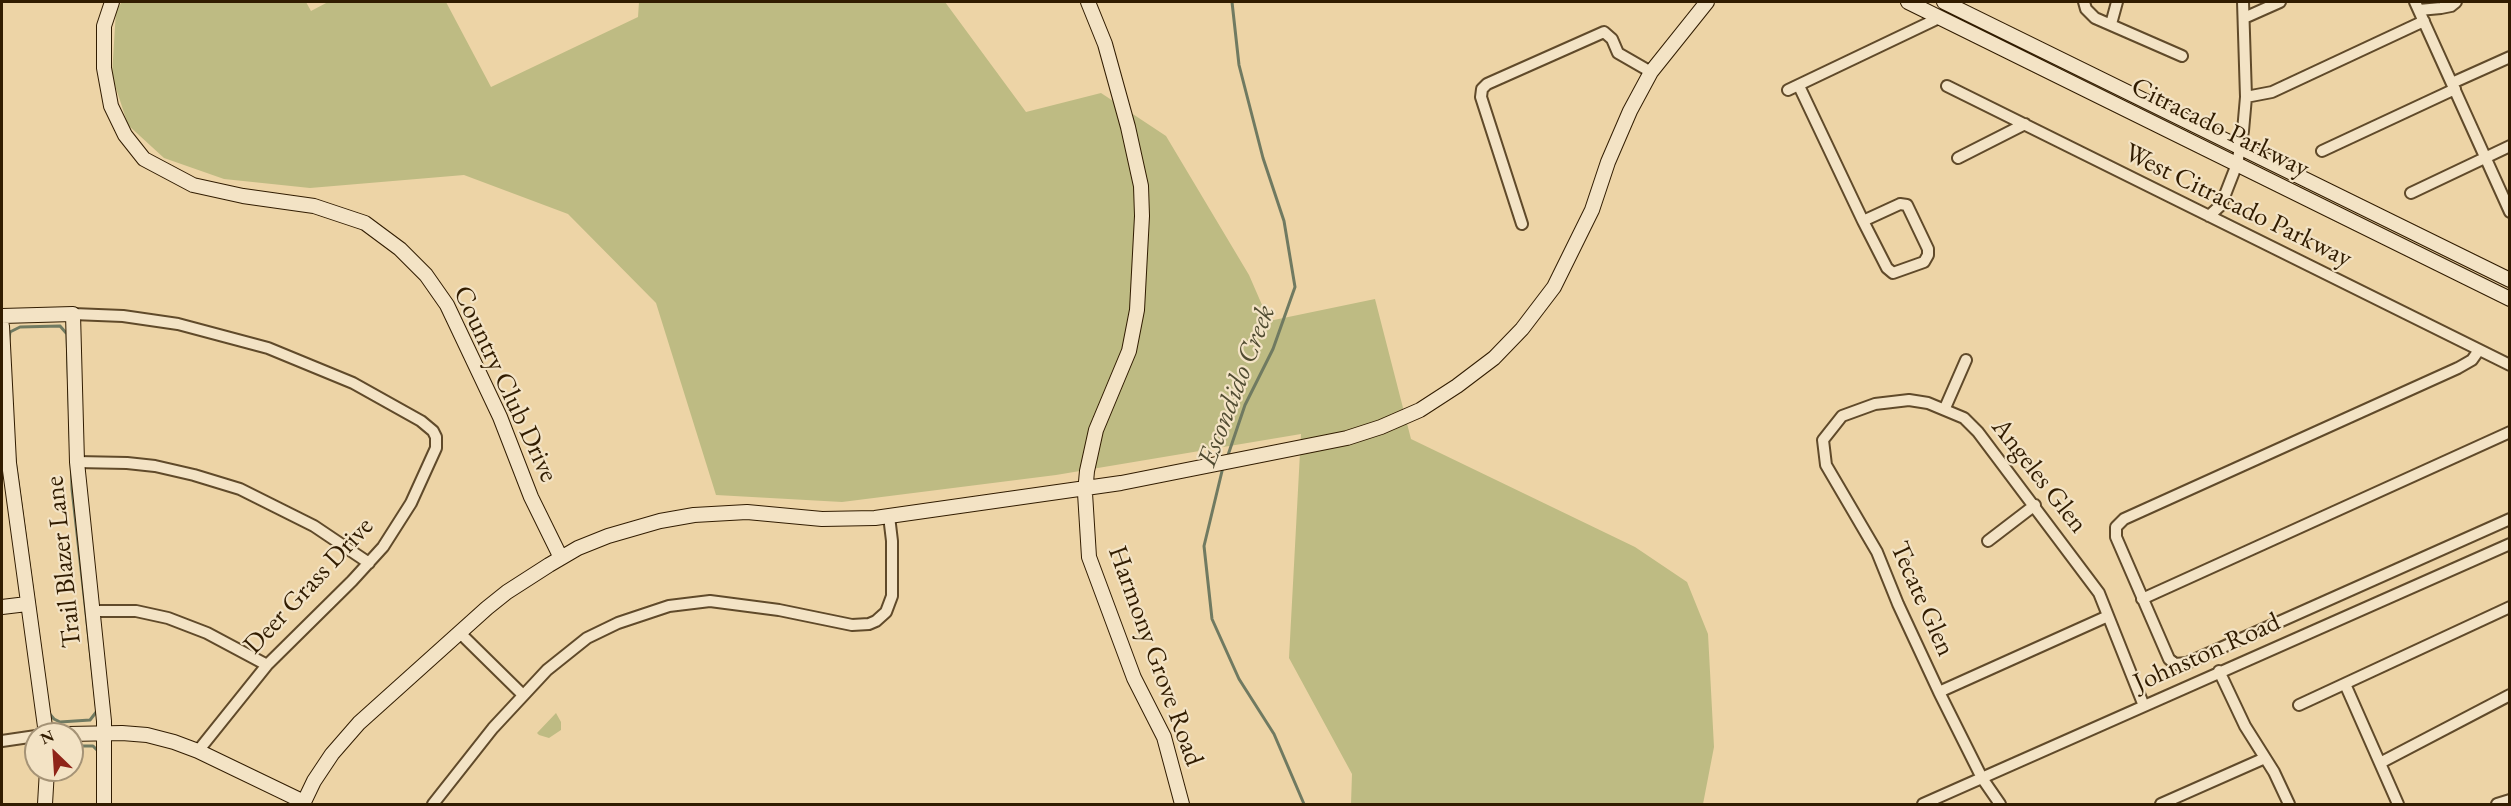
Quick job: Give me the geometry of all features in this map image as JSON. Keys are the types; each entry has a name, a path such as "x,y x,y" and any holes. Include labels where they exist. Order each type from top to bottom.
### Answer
{"main road":[{"name":"Country Club Drive","path":"112,2 104,26 104,68 111,106 125,135 144,159 193,185 243,196 314,206 365,224 400,249 426,275 447,305 500,417 531,497 561,558"},
{"name":"Harmony Grove Road","path":"1088,2 1105,44 1128,127 1141,186 1142,216 1137,310 1130,351 1096,430 1085,488 1089,557 1134,678 1164,737 1182,804"},
{"path":"84,733 147,735 198,751 304,803 332,754 359,723 507,592 561,558 592,542 623,530 694,515 747,512 840,519 889,516 1121,483 1347,438 1381,427 1420,410 1494,358 1522,329 1554,287 1592,210 1608,162 1630,111 1651,72 1707,2"},
{"name":"Citracado Parkway","path":"1908,2 2510,299"},
{"name":"Citracado Parkway","path":"1944,2 2510,280"},
{"path":"1959,9 1975,2"},
{"path":"1941,17 1952,14 1982,27 1992,25"},
{"name":"Deer Grass Drive","path":"2,316 73,314"},
{"name":"Trail Blazer Lane","path":"73,314 77,462 105,732 105,804"},
{"path":"2,326 5,463 44,722"},
{"path":"2,607 27,604"},
{"path":"45,804 46,782"}],"street":[{"path":"2084,2 2090,15 2182,56"},
{"path":"2111,24 2117,2"},
{"path":"2209,216 2221,205 2237,164 2246,97 2243,2"},
{"path":"2244,18 2280,2"},
{"path":"2456,2 2442,8 2417,6 2510,212"},
{"path":"1863,221 1899,204 1907,205 1928,249 1924,262 1893,273 1887,268 1794,88 1941,17"},
{"path":"2246,97 2272,92 2424,21"},
{"path":"1521,224 1481,97 1482,89 1487,84 1604,32 1612,39 1618,53 1651,72"},
{"path":"2322,151 2510,57"},
{"name":"West Citracado Parkway","path":"1947,86 2510,365"},
{"path":"1958,158 2025,124"},
{"path":"2411,193 2510,146"},
{"name":"Deer Grass Drive","path":"73,314 152,320 248,341 284,353 338,376 426,425 435,433 436,448 411,503 392,534 369,563 267,664 198,751"},
{"path":"2479,350 2472,360 2458,368 2124,519 2116,527 2115,537 2142,599 2510,432"},
{"path":"1945,408 1966,360"},
{"name":"Angeles Glen","path":"1823,440 1842,416 1875,404 1909,400 1945,408 1964,418 1978,432 2099,593 2144,706"},
{"name":"Tecate Glen","path":"1823,440 1826,465 1877,552 1898,604 1939,692 1982,778 2000,804"},
{"path":"77,462 127,462 155,466 240,489 314,526 369,563"},
{"path":"1988,541 2034,505"},
{"path":"433,804 493,728 557,661 587,638 618,623 669,606 710,601 779,610 852,625 876,621 885,612 892,596 892,542 889,516"},
{"name":"Johnston Road","path":"2142,599 2169,659 2175,664 2187,663 2510,519"},
{"name":"Johnston Road","path":"1923,804 2510,544"},
{"path":"2299,705 2510,607"},
{"path":"92,611 136,611 163,616 207,633 267,664"},
{"path":"1939,692 2108,616"},
{"path":"460,633 523,695"},
{"path":"2219,671 2245,726 2282,786 2289,804"},
{"path":"2345,684 2398,804"},
{"path":"2380,763 2510,695"},
{"path":"2,741 24,738"},
{"path":"2162,804 2265,758"},
{"path":"2497,804 2510,800"}],"shaded area":[{"path":"122,2 306,2 311,11 328,2 446,2 491,87 638,17 639,2 945,2 1026,112 1101,93 1166,136 1249,275 1269,321 1375,299 1411,439 1635,547 1687,582 1708,634 1714,747 1703,804 1351,804 1352,774 1289,658 1301,434 1056,475 842,502 716,495 656,303 568,214 464,175 310,188 224,179 164,158 128,125 112,76 116,10"},
{"path":"556,713 561,722 561,730 549,738 539,735 537,733"}],"waterway":[{"name":"Escondido Creek","path":"1227,458 1245,405 1273,349 1295,287 1284,221 1263,158 1239,65 1232,2"},
{"path":"60,326 67,334 72,489 97,711 90,720 60,722 49,713 14,453 8,345 10,332 20,327 60,326"},
{"name":"Escondido Creek","path":"1223,467 1204,546 1212,619 1239,679 1274,734 1304,804"},
{"path":"84,746 93,746 99,752"}]}
